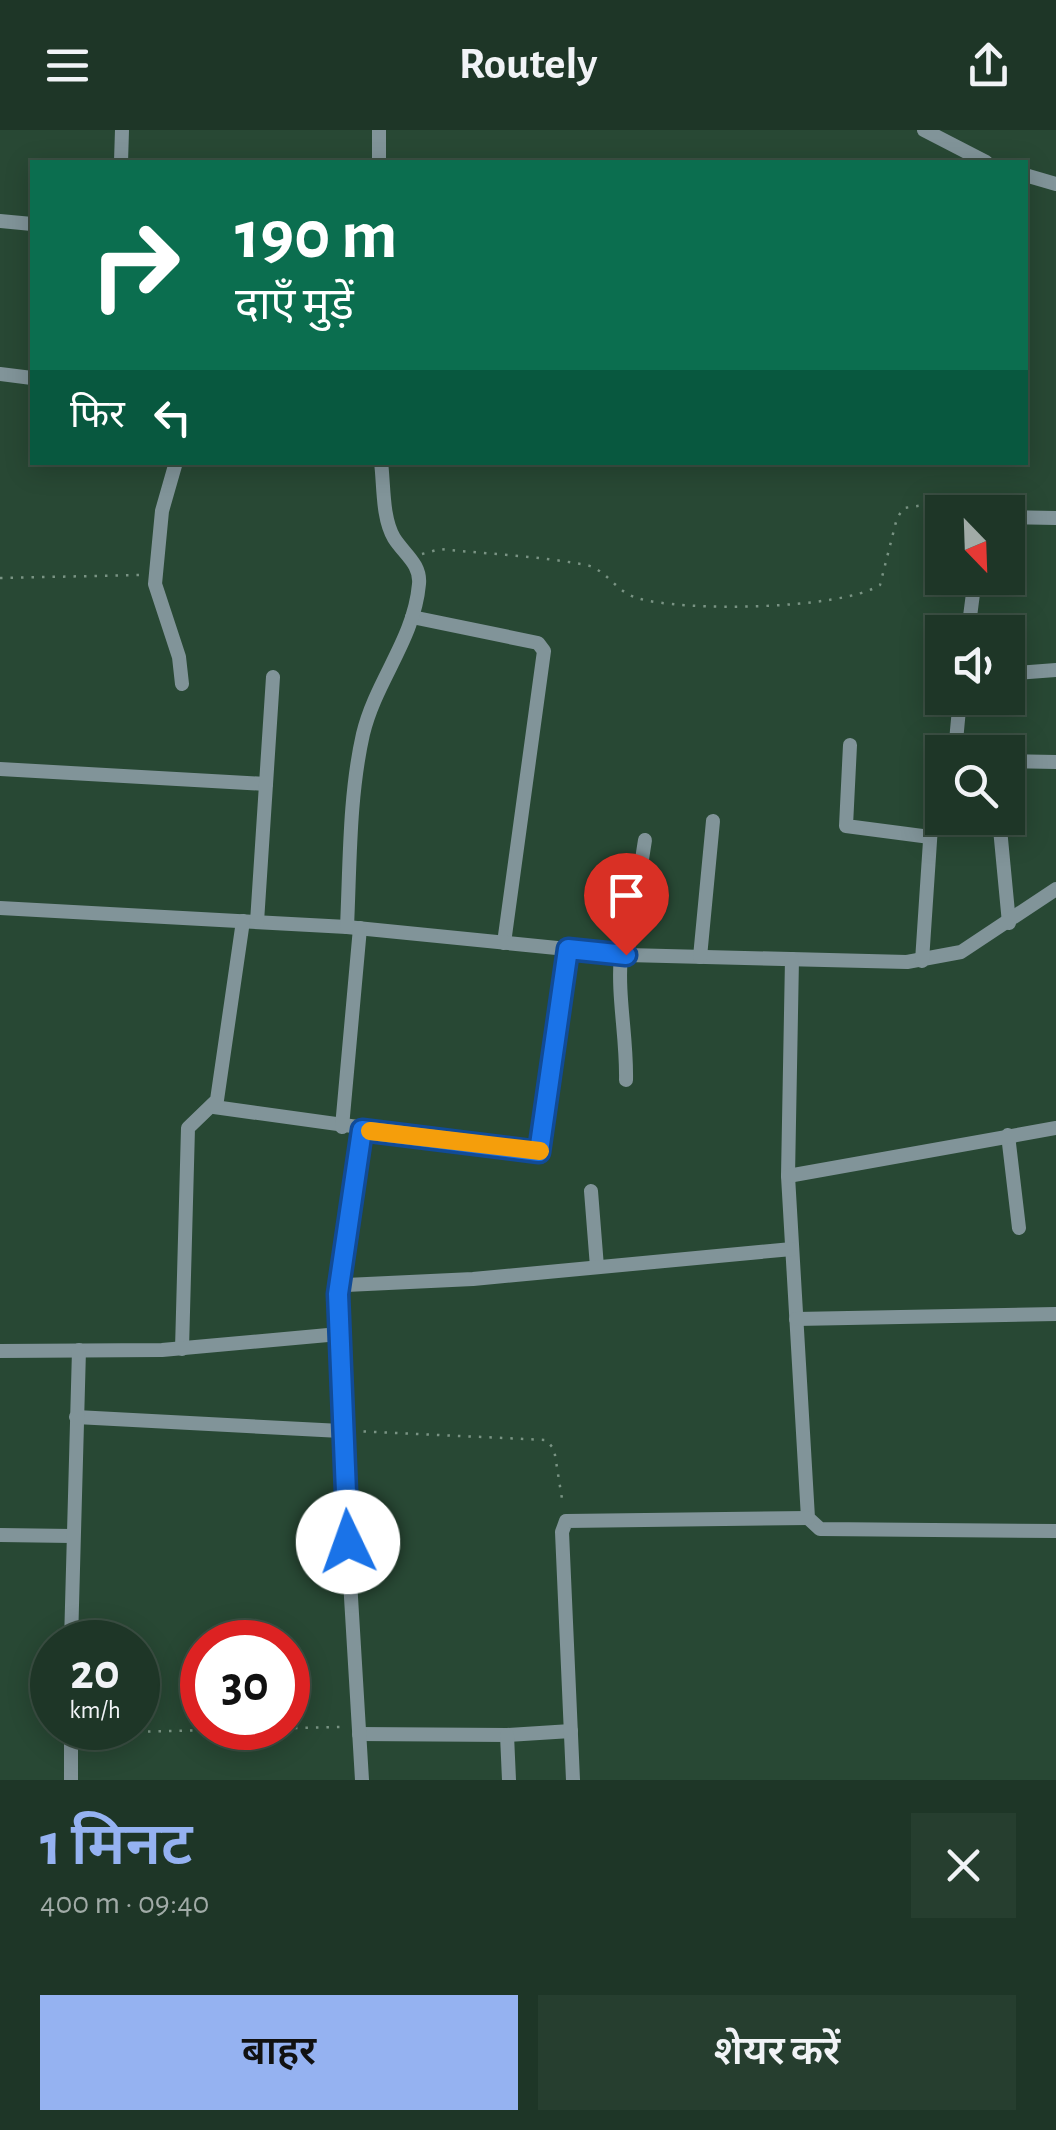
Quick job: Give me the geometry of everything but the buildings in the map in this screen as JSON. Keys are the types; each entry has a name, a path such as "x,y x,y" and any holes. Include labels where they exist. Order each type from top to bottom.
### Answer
{"street":[{"path":"121,160 122,130"},
{"path":"379,160 380,130"},
{"path":"924,130 982,160"},
{"path":"1028,176 1056,184"},
{"path":"0,221 30,224"},
{"path":"0,374 30,378"},
{"path":"175,465 162,510 156,574 157,596 179,657 182,684"},
{"path":"342,1127 353,927 352,816 363,735 386,671 402,650 420,578 414,562 391,533 381,465"},
{"path":"1025,517 1056,518"},
{"path":"412,618 538,643 544,651 504,942"},
{"path":"1025,672 1056,670"},
{"path":"182,1349 188,1128 214,1107 250,921 274,677"},
{"path":"850,744 846,826 930,837 922,961"},
{"path":"1025,761 1056,762"},
{"path":"0,769 266,784"},
{"path":"700,957 713,822"},
{"path":"1001,835 1009,923"},
{"path":"626,1080 627,1025 618,985 645,840"},
{"path":"0,908 353,927 624,955 922,961 961,952 1056,889"},
{"path":"214,1107 539,1152 568,949"},
{"path":"792,959 788,1176 808,1518"},
{"path":"788,1176 858,1167 1056,1128"},
{"path":"362,1130 338,1294 341,1431 362,1780"},
{"path":"1008,1135 1019,1228"},
{"path":"591,1192 597,1267"},
{"path":"342,1286 792,1250"},
{"path":"796,1318 1056,1314"},
{"path":"0,1350 182,1349 339,1334"},
{"path":"72,1620 79,1350"},
{"path":"76,1416 341,1431"},
{"path":"573,1780 562,1532 566,1521 808,1518 820,1529 1056,1531"},
{"path":"0,1535 72,1536"},
{"path":"359,1730 507,1736 570,1731"},
{"path":"507,1736 509,1780"},
{"path":"71,1750 71,1780"}],"path":[{"path":"414,562 424,552 440,549 590,565 620,591 653,602 804,606 868,593 880,586 897,518 904,508 925,505"},
{"path":"0,578 156,574"},
{"path":"341,1431 546,1440 554,1449 566,1521"},
{"path":"160,1730 359,1730"}],"slow traffic":[{"path":"370,1131 533,1154 540,1151"}],"route":[{"path":"348,1542 338,1294 362,1130 539,1152 568,949 626,955"}]}
